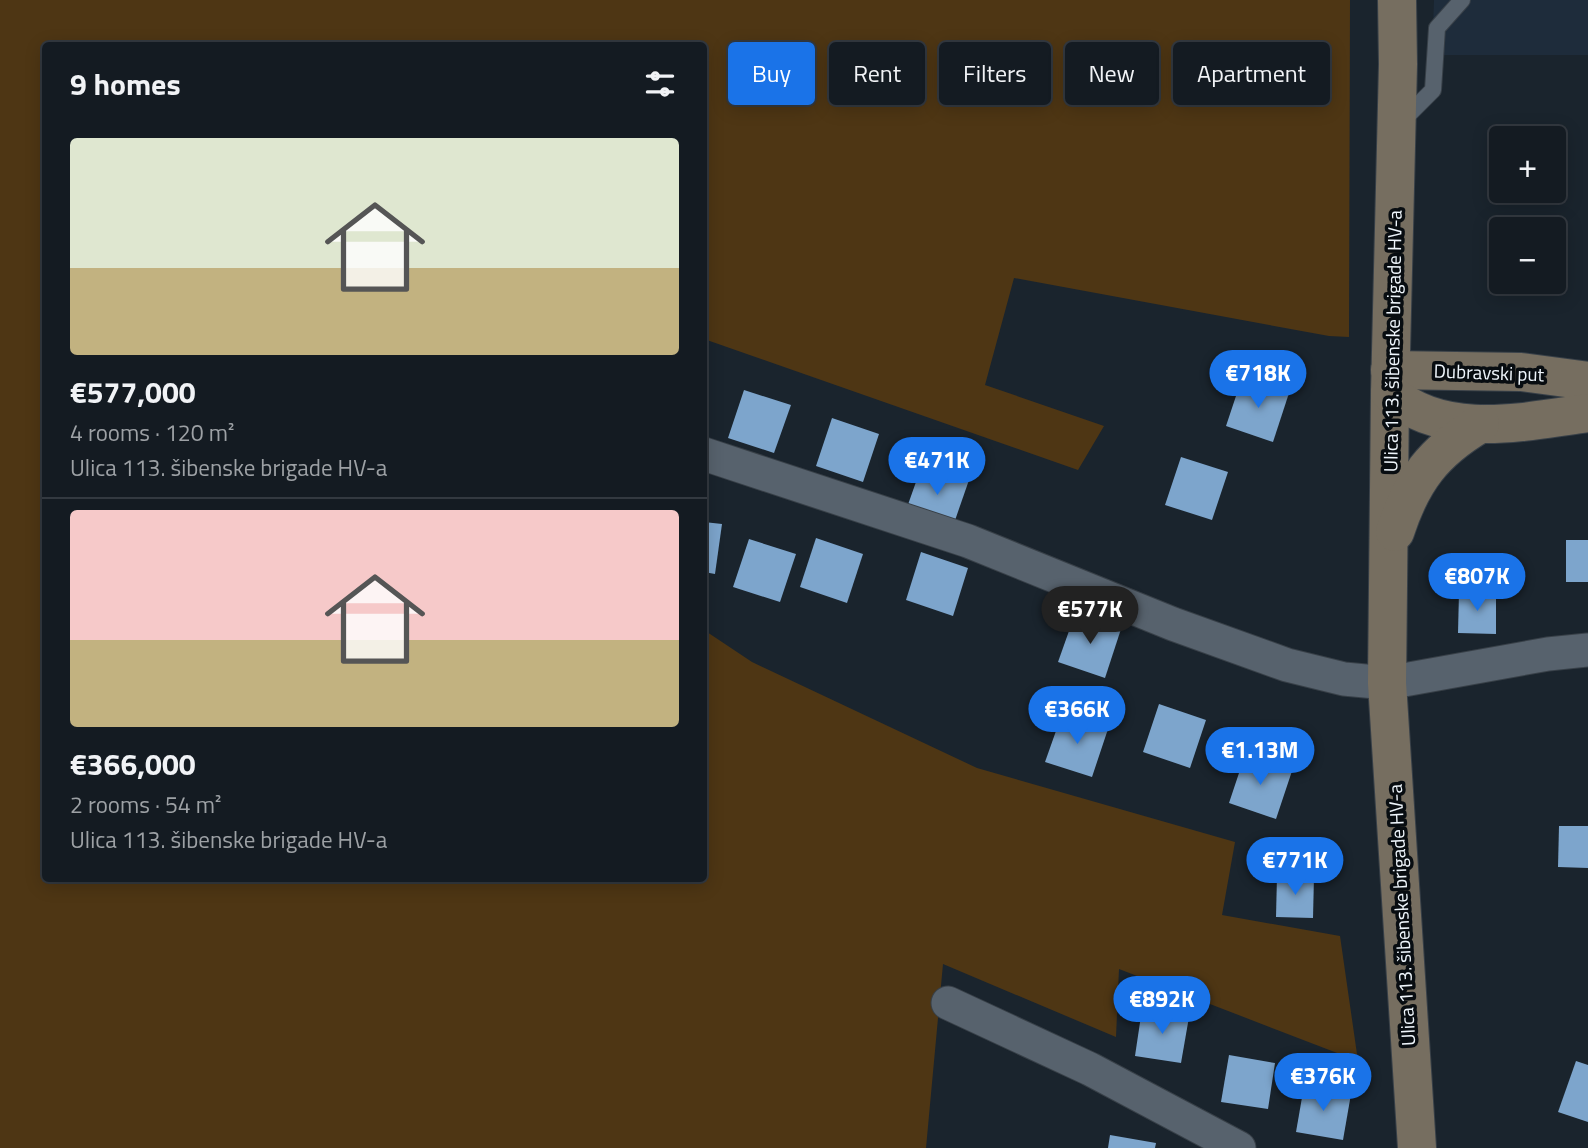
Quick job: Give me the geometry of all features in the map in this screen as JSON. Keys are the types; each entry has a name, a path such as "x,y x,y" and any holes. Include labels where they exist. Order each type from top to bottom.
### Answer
{"main road":[{"name":"Ulica 113. šibenske brigade HV-a","path":"1397,0 1387,683 1417,1148"},
{"name":"Dubravski put","path":"1390,381 1521,372 1588,381"},
{"path":"1390,381 1405,407 1443,421 1480,424 1588,412"},
{"path":"1389,550 1412,487 1452,441 1480,424"}],"street":[{"path":"707,455 968,541 1172,624 1287,665 1344,679 1387,683 1548,654 1588,650"},
{"path":"948,1003 1090,1069 1239,1148"}],"lane":[{"path":"1396,126 1433,90 1437,28 1462,0"}],"shaded area":[{"path":"0,0 1350,0 1349,337 1329,336 1014,278 985,385 1104,426 1078,470 707,340 707,42 42,42 42,882 707,882 707,632 752,662 977,768 1235,842 1222,915 1340,936 1358,1061 1119,969 1116,1037 943,964 926,1148 0,1148"},
{"path":"1434,0 1588,0 1588,55 1432,55"}],"building":[{"path":"1242,378 1289,393 1273,442 1226,426"},
{"path":"744,390 791,405 774,453 728,438"},
{"path":"832,418 879,434 863,482 816,466"},
{"path":"1181,457 1228,472 1212,520 1165,505"},
{"path":"922,465 969,480 952,529 905,513"},
{"path":"707,522 722,524 715,574 707,573"},
{"path":"816,538 863,554 847,603 800,587"},
{"path":"749,539 796,554 780,602 733,587"},
{"path":"1566,540 1588,540 1588,582 1566,582"},
{"path":"921,552 968,568 953,616 906,600"},
{"path":"1459,592 1496,592 1496,634 1458,633"},
{"path":"1075,614 1121,629 1105,678 1058,662"},
{"path":"1159,704 1206,720 1190,768 1143,752"},
{"path":"1062,714 1108,729 1092,777 1045,762"},
{"path":"1245,755 1292,771 1276,819 1229,803"},
{"path":"1559,826 1588,826 1588,868 1558,867"},
{"path":"1277,876 1314,876 1313,918 1276,917"},
{"path":"1142,1009 1189,1017 1181,1063 1135,1056"},
{"path":"1229,1055 1275,1063 1268,1109 1221,1102"},
{"path":"1576,1061 1588,1065 1588,1122 1558,1112"},
{"path":"1304,1086 1351,1094 1343,1140 1296,1132"},
{"path":"1110,1135 1156,1143 1155,1148 1108,1148"}]}
